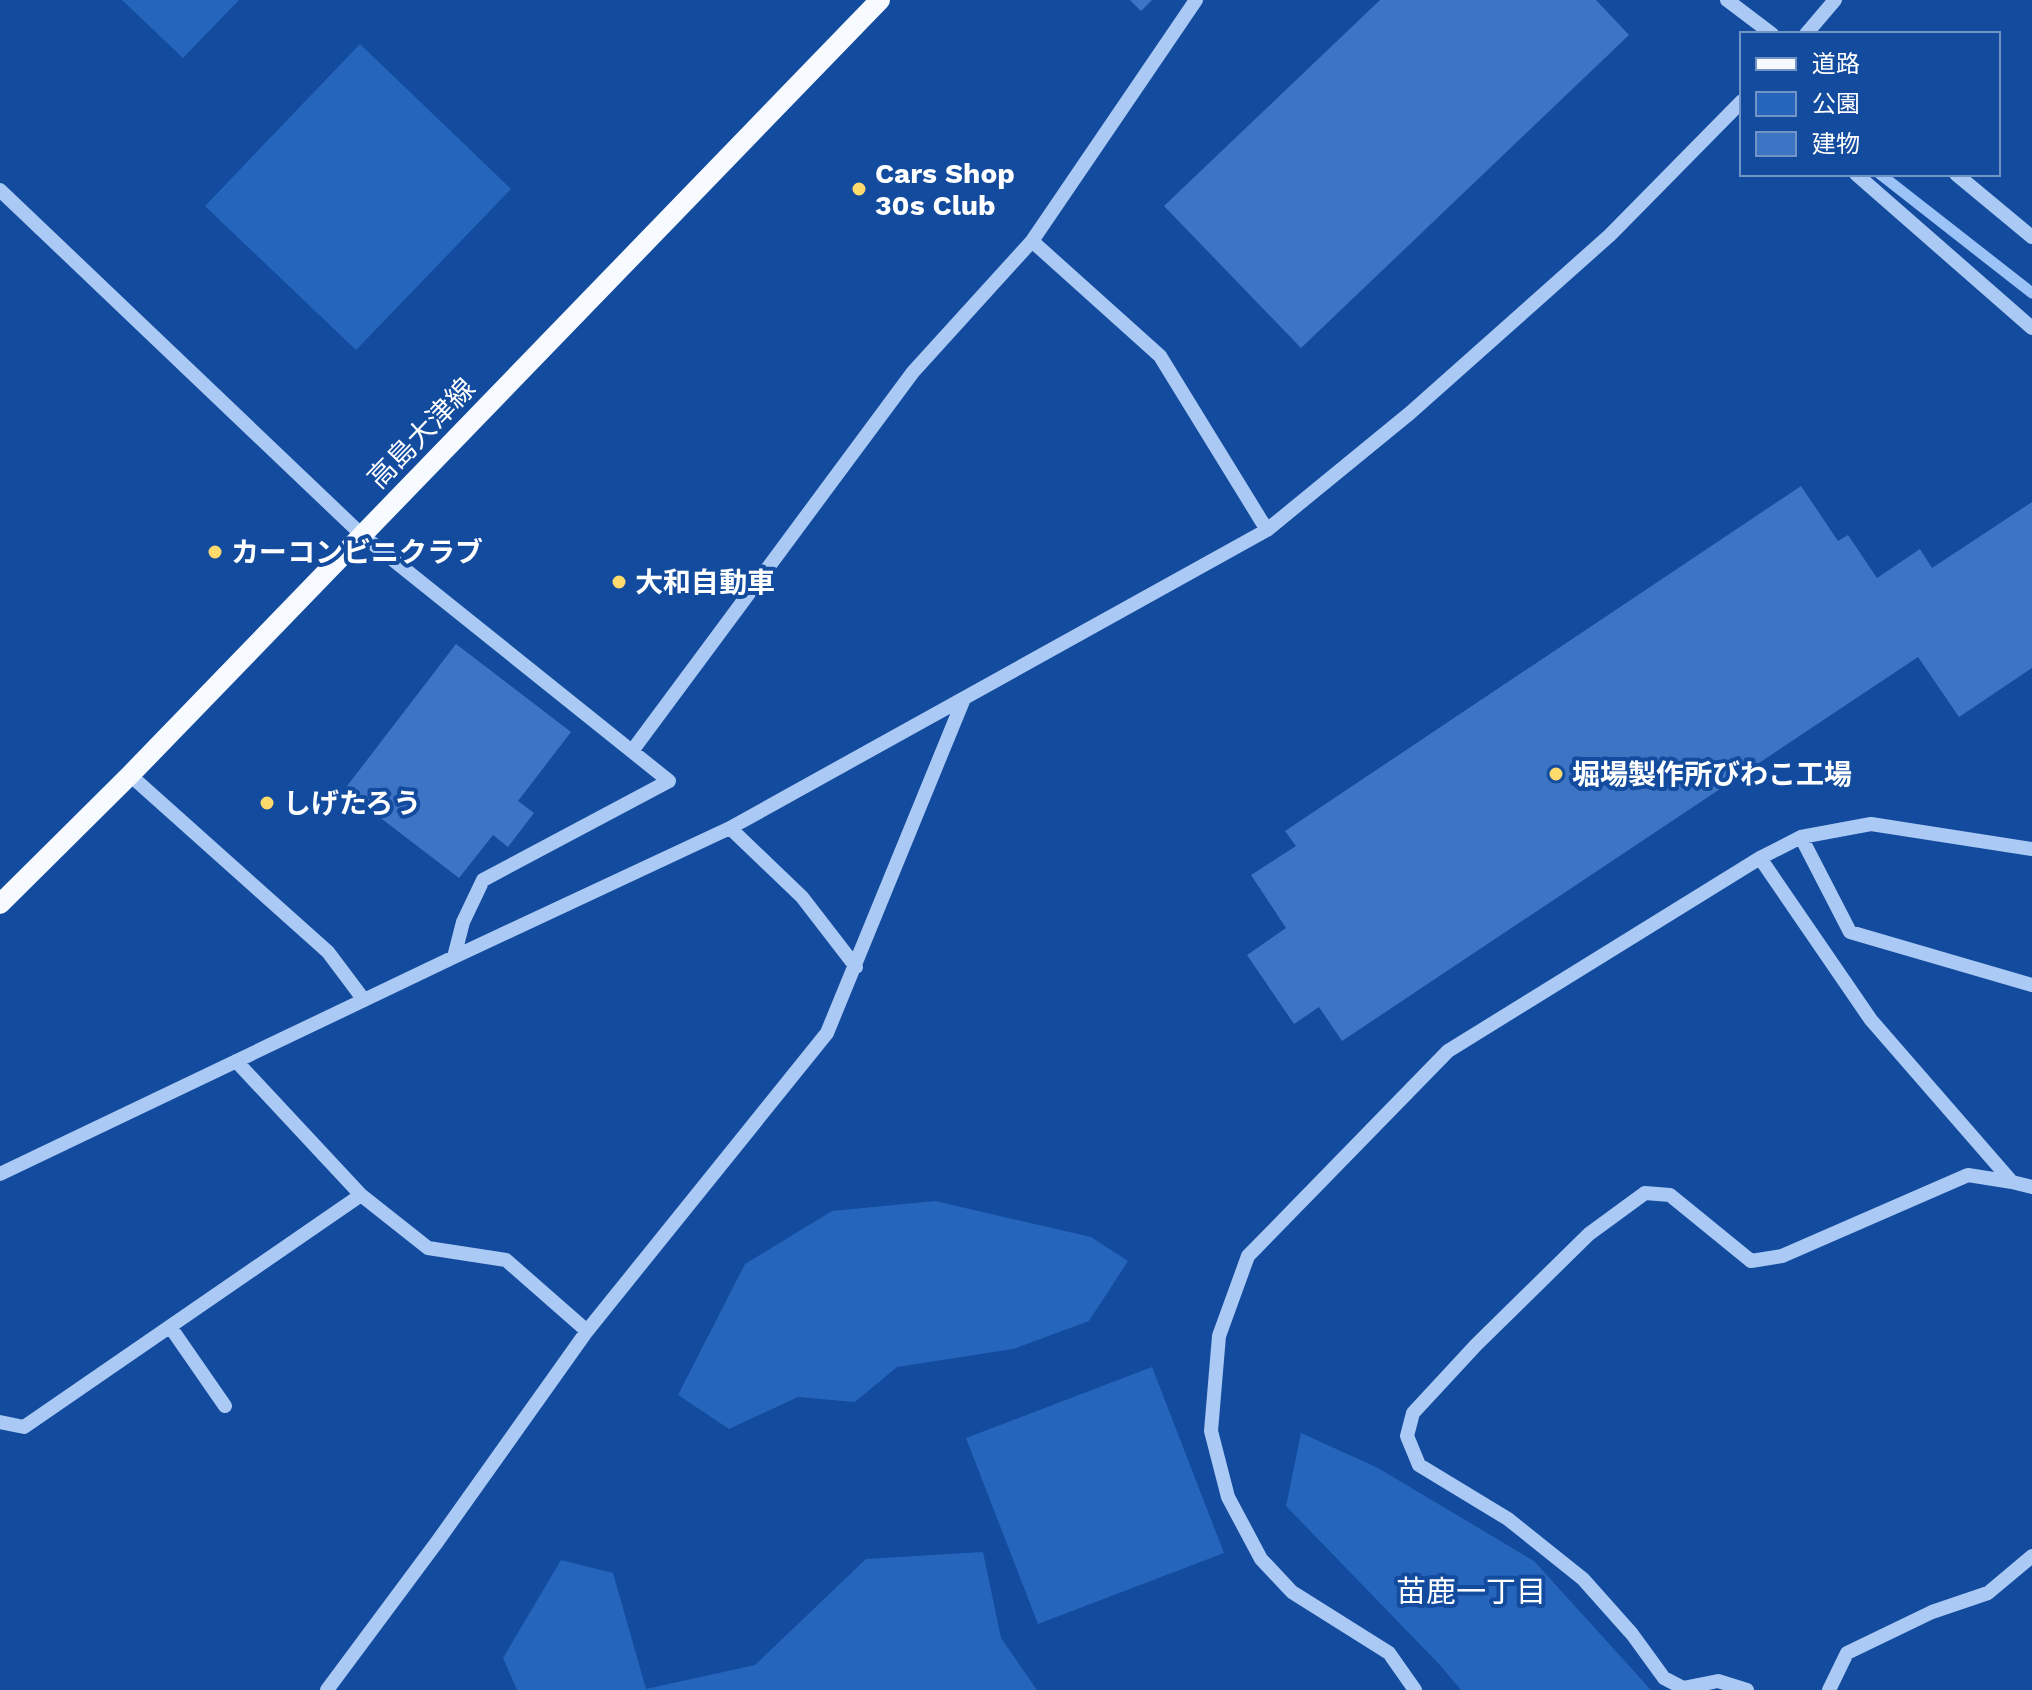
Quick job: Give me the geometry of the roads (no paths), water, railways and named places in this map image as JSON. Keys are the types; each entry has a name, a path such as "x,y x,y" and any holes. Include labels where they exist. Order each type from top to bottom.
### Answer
{"main road":[{"name":"高島大津線","path":"0,904 130,775 880,0"}],"street":[{"path":"632,751 913,372 1032,241 1196,0"},
{"path":"1727,0 1769,32"},
{"path":"1808,32 1835,0"},
{"path":"0,1174 730,828 1267,530 1410,413 1610,235 1740,103"},
{"path":"1858,176 2032,328"},
{"path":"1958,176 2032,237"},
{"path":"0,190 362,535 669,781 483,880 463,922 454,957"},
{"path":"1032,241 1160,356 1267,530"},
{"path":"327,1690 587,1331 827,1033 963,701"},
{"path":"130,775 328,952 364,1000"},
{"path":"1415,1690 1389,1653 1292,1592 1261,1559 1228,1497 1211,1431 1219,1336 1248,1256 1448,1051 1760,858 1801,837 1871,824 2032,849"},
{"path":"730,828 802,897 856,967"},
{"path":"1801,837 1850,932 2032,985"},
{"path":"1760,858 1871,1020 2012,1182"},
{"path":"236,1061 361,1195 428,1248 506,1260 587,1331"},
{"path":"1747,1690 1718,1681 1683,1688 1664,1678 1632,1634 1583,1579 1508,1519 1419,1465 1407,1436 1413,1413 1476,1345 1589,1234 1645,1193 1670,1195 1751,1261 1782,1256 1968,1175 2032,1187"},
{"path":"0,1422 24,1427 361,1195"},
{"path":"171,1328 225,1406"},
{"path":"1829,1690 1847,1653 1932,1612 1988,1593 2032,1556"}],"waterway":[{"path":"1883,176 2032,293"}],"place":[{"name":"Cars Shop 30s Club","path":"859,189"},
{"name":"カーコンビニクラブ","path":"215,552"},
{"name":"大和自動車","path":"619,582"},
{"name":"堀場製作所びわこ工場","path":"1556,774"},
{"name":"しげたろう","path":"267,803"}],"district":[{"name":"苗鹿一丁目","path":"1471,1592"}]}
